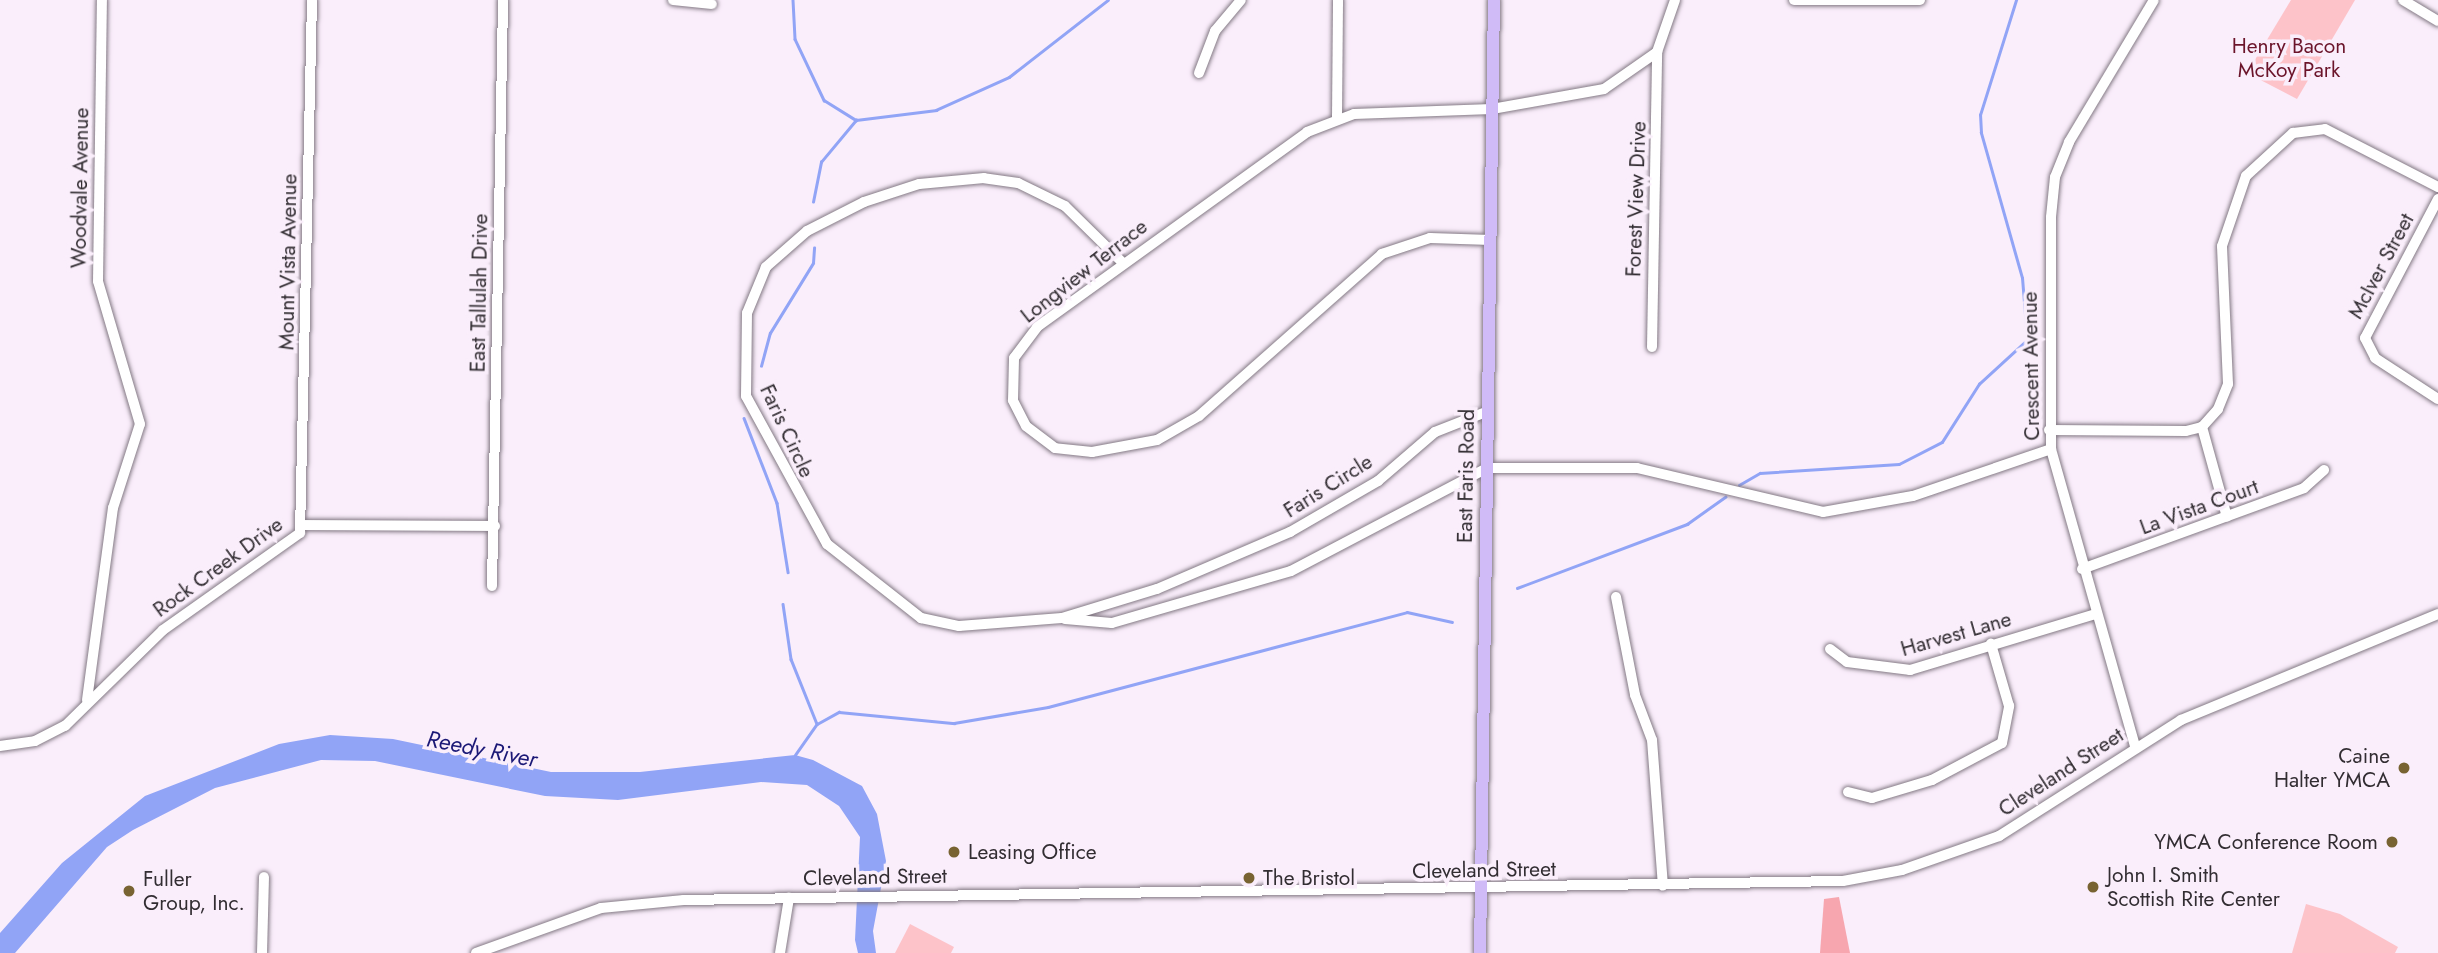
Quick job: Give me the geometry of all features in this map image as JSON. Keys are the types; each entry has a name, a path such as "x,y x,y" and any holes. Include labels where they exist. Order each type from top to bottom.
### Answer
{"main road":[{"name":"East Faris Road","path":"1480,953 1478,890 1494,0"}],"street":[{"name":"Woodvale Avenue","path":"87,700 113,508 140,424 98,281 102,0"},
{"name":"Mount Vista Avenue","path":"302,525 312,0"},
{"name":"East Tallulah Drive","path":"492,586 503,0"},
{"path":"673,0 712,4"},
{"path":"1199,72 1215,31 1241,0"},
{"path":"1337,118 1338,0"},
{"path":"1657,52 1675,0"},
{"path":"1794,0 1920,0"},
{"name":"Crescent Avenue","path":"2135,746 2081,569 2051,449 2049,430 2055,177 2076,130 2154,0"},
{"path":"2403,0 2438,20"},
{"name":"Longview Terrace","path":"1491,240 1430,238 1382,254 1173,434 1125,449 1055,448 1019,416 1013,400 1014,358 1037,327 1284,146 1337,118 1492,108 1604,89 1657,52"},
{"name":"Forest View Drive","path":"1652,347 1657,52"},
{"path":"2227,517 2202,427 2228,384 2219,259 2253,165 2293,133 2318,128 2438,187"},
{"name":"Faris Circle","path":"1123,263 1086,221 1044,194 1007,180 947,179 864,202 807,231 766,267 747,313 745,391 827,544 931,623 1062,618 1112,623 1291,571 1487,468"},
{"name":"McIver Street","path":"2438,199 2365,338 2369,353 2438,399"},
{"name":"Faris Circle","path":"1062,618 1157,589 1290,532 1378,481 1435,432 1486,412"},
{"path":"2049,430 2202,427"},
{"path":"1487,468 1637,468 1823,512 1913,496 2051,449"},
{"name":"La Vista Court","path":"2081,569 2304,488 2324,470"},
{"name":"Rock Creek Drive","path":"0,746 54,733 163,630 297,538 302,525 495,526"},
{"path":"1616,597 1635,695 1652,740 1663,886"},
{"name":"Harvest Lane","path":"1830,649 1847,662 1902,671 2095,614"},
{"name":"Cleveland Street","path":"476,953 601,908 899,895 1803,884 1902,870 1999,836 2135,746 2203,709 2438,614"},
{"path":"1848,792 1872,798 1932,780 2002,743 2009,706 1991,644"},
{"path":"262,953 264,877"},
{"path":"780,953 789,898"}],"green space":[{"name":"Henry Bacon McKoy Park","path":"2291,0 2355,0 2297,99 2247,73"},
{"path":"2306,904 2340,914 2398,947 2395,953 2292,953"},
{"path":"910,924 954,947 951,953 895,953"}],"shaded area":[{"path":"1839,897 1850,953 1820,953 1824,899"}],"water":[{"path":"330,735 393,739 551,772 640,772 795,755 813,760 862,786 877,814 886,861 873,931 876,953 858,953 855,940 860,837 839,806 807,785 761,782 618,800 545,796 375,761 321,760 215,788 133,830 107,847 15,953 0,953 0,933 62,863 145,796 279,744"}],"waterway":[{"path":"793,0 795,39 824,100 856,120"},
{"path":"813,202 821,162 856,120 936,110 1009,77 1108,0"},
{"path":"1739,485 1760,473 1899,464 1942,442 1979,384 2027,340 2022,278 1981,133 1980,115 2016,0"},
{"path":"761,366 770,333 813,263 814,248"},
{"path":"744,418 777,503 788,572"},
{"path":"1517,588 1687,524 1725,497"},
{"path":"783,604 791,659 817,724"},
{"path":"795,755 817,724 839,712 954,723 1048,707 1407,612 1452,622"}],"place":[{"name":"Caine Halter YMCA","path":"2404,768"},
{"name":"YMCA Conference Room","path":"2392,842"},
{"name":"Leasing Office","path":"954,852"},
{"name":"The Bristol","path":"1249,878"},
{"name":"John I. Smith Scottish Rite Center","path":"2093,887"},
{"name":"Fuller Group, Inc.","path":"129,891"}],"water label":[{"name":"Reedy River","path":"482,749"}]}
